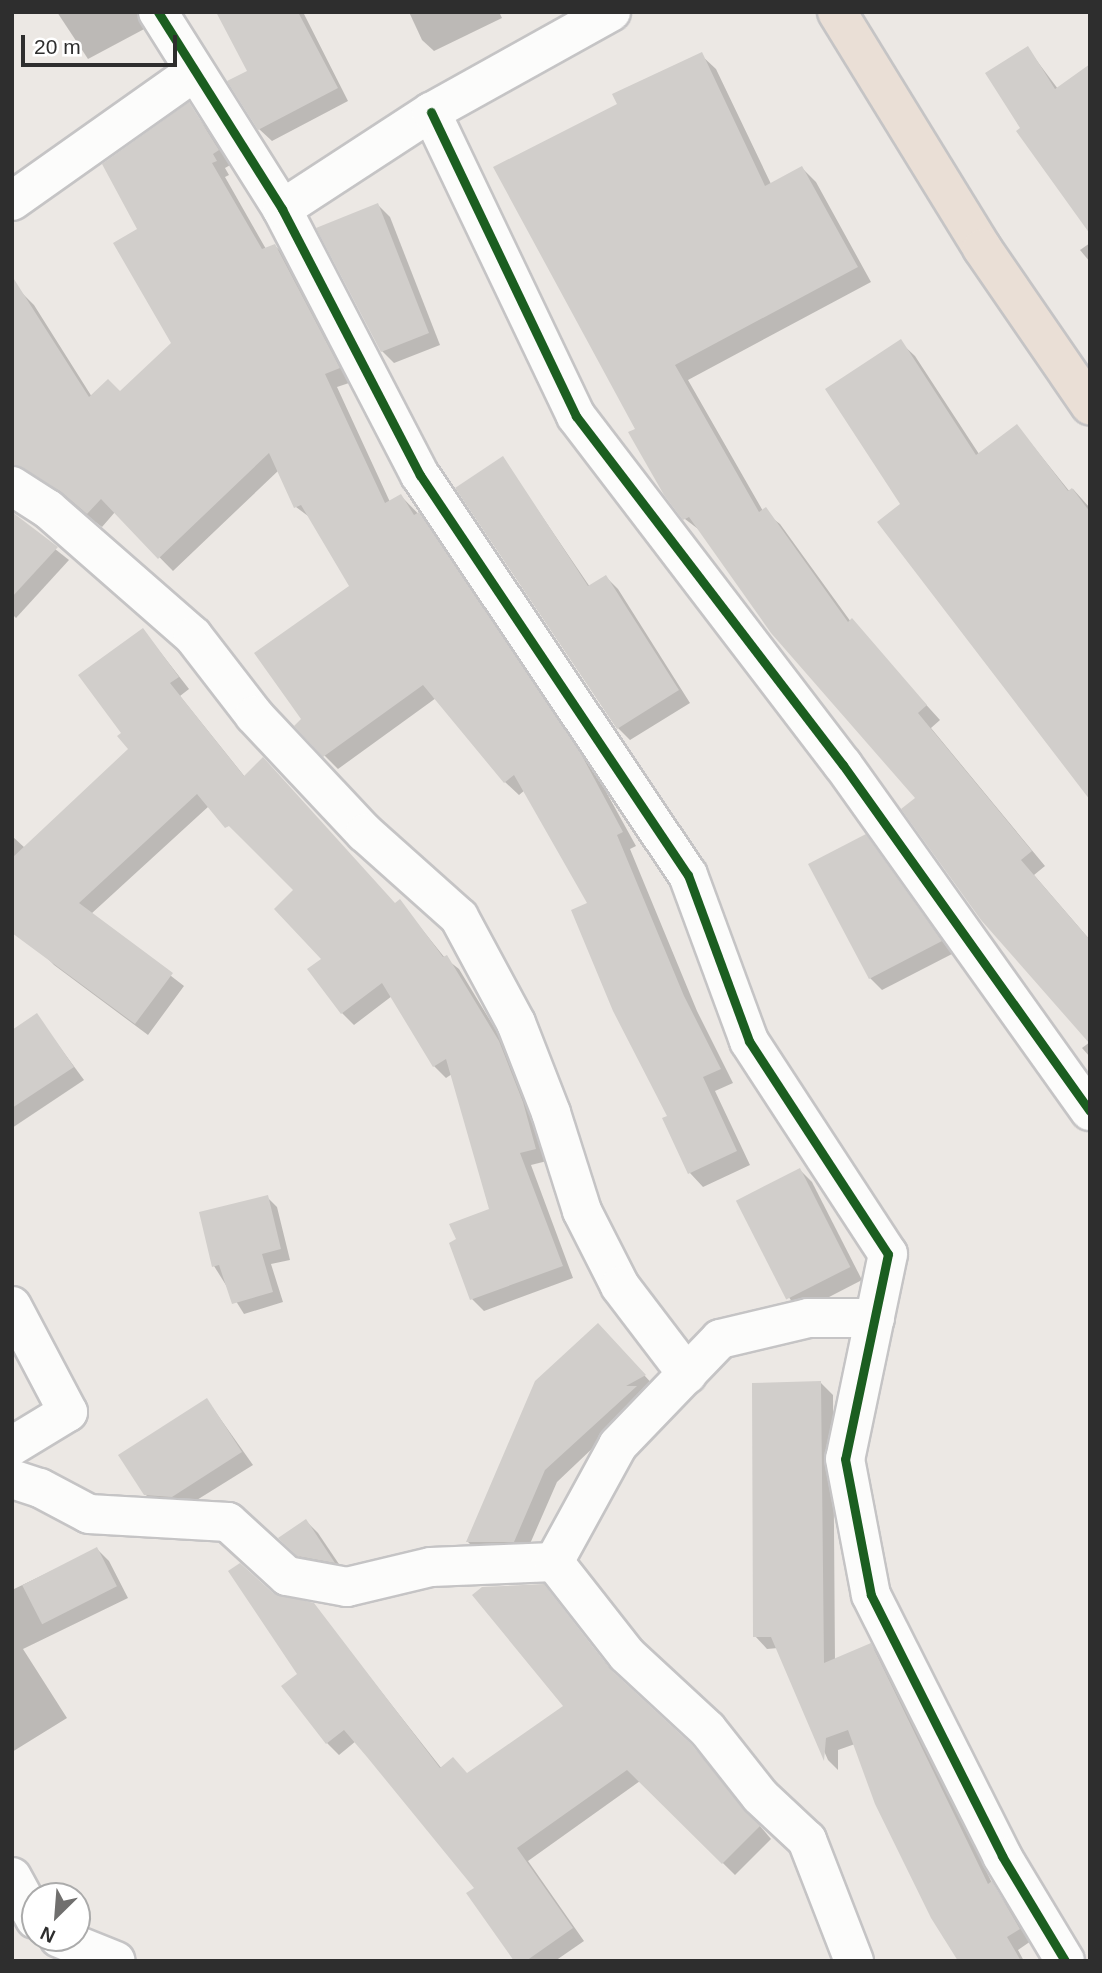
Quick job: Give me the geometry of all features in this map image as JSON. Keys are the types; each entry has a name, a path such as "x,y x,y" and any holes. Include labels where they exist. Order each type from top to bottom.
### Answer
{"highway":[{"path":"836,12 982,248 1090,405"}],"street":[{"path":"158,12 282,209 420,475 688,876 749,1041 888,1254 845,1460 871,1595 1002,1856 1065,1961"},
{"path":"282,209 431,112 611,12"},
{"path":"12,201 194,72"},
{"path":"431,112 576,416 843,765 1090,1111"},
{"path":"12,486 48,509 193,636 254,715 365,833 459,917 516,1023 551,1113 582,1212 620,1286 687,1374"},
{"path":"12,1306 68,1412 12,1446"},
{"path":"554,1562 618,1445 720,1339 808,1318 874,1318"},
{"path":"12,1479 40,1488 89,1514 228,1522 287,1576 347,1587 431,1567 554,1562"},
{"path":"554,1562 627,1655 708,1729 761,1796 807,1840 854,1961"},
{"path":"12,1877 21,1893"},
{"path":"91,1951 116,1961"}],"building":[{"path":"216,12 298,12 338,88 258,130 227,81 247,71"},
{"path":"1028,46 1055,89 1090,64 1090,234 1016,131 1020,128 985,73"},
{"path":"702,52 765,186 802,166 858,267 675,365 759,512 766,507 848,622 852,618 927,705 918,713 1032,851 1021,860 1090,940 1090,1044 981,920 901,809 915,798 771,633 689,517 683,520 664,495 628,432 635,429 493,167 617,104 612,94"},
{"path":"189,102 219,150 213,154 217,161 212,163 262,249 275,244 340,368 325,374 385,503 401,494 414,515 419,512 580,752 623,832 617,835 684,996 721,1069 703,1077 737,1151 688,1174 662,1118 667,1116 613,1011 571,910 587,903 514,775 504,783 423,685 323,757 294,726 301,719 254,653 349,586 301,505 294,508 269,453 158,559 101,499 87,514 60,491 12,464 12,276 89,397 108,379 120,391 171,343 113,243 137,229 102,164"},
{"path":"378,203 429,333 381,352 316,228"},
{"path":"901,339 976,455 1017,424 1068,491 1072,488 1090,512 1090,800 877,522 900,504 825,389"},
{"path":"503,456 588,586 606,575 679,690 617,729 455,488"},
{"path":"12,512 58,547 12,597"},
{"path":"143,628 179,677 170,683 244,776 263,757 395,903 400,899 443,957 447,955 499,1041 523,1102 536,1149 520,1153 563,1266 470,1300 449,1243 456,1239 449,1224 489,1209 446,1059 433,1067 382,983 341,1014 307,969 321,959 274,909 293,890 229,826 225,828 197,794 79,903 173,973 135,1024 12,933 12,858 128,749 117,736 121,733 78,675"},
{"path":"866,834 942,941 869,979 808,864"},
{"path":"37,1013 74,1067 12,1108 12,1030"},
{"path":"800,1168 850,1267 786,1300 736,1201"},
{"path":"268,1195 281,1249 262,1254 273,1292 232,1304 219,1265 212,1267 199,1212"},
{"path":"598,1323 646,1375 626,1386 637,1386 545,1470 514,1542 466,1542 535,1381"},
{"path":"821,1381 824,1663 871,1643 988,1884 992,1881 1020,1929 1007,1937 1021,1961 958,1961 931,1918 875,1804 848,1730 826,1738 824,1761 771,1637 753,1637 752,1383"},
{"path":"207,1398 242,1452 172,1497 144,1495 118,1455"},
{"path":"306,1519 335,1563 297,1556 278,1538"},
{"path":"97,1547 117,1586 42,1624 22,1585"},
{"path":"240,1563 273,1593 314,1603 440,1768 453,1757 467,1773 563,1706 472,1595 482,1587 544,1584 610,1669 691,1744 760,1826 722,1864 627,1770 517,1848 573,1928 526,1961 514,1961 466,1893 474,1888 367,1757 344,1730 326,1744 281,1686 297,1674 228,1571"}],"cycle path":[{"path":"158,12 282,209 420,475 688,875 749,1041 888,1254 845,1459 871,1595 1002,1856 1065,1961"},
{"path":"431,112 576,416 843,765 1090,1111"}]}
